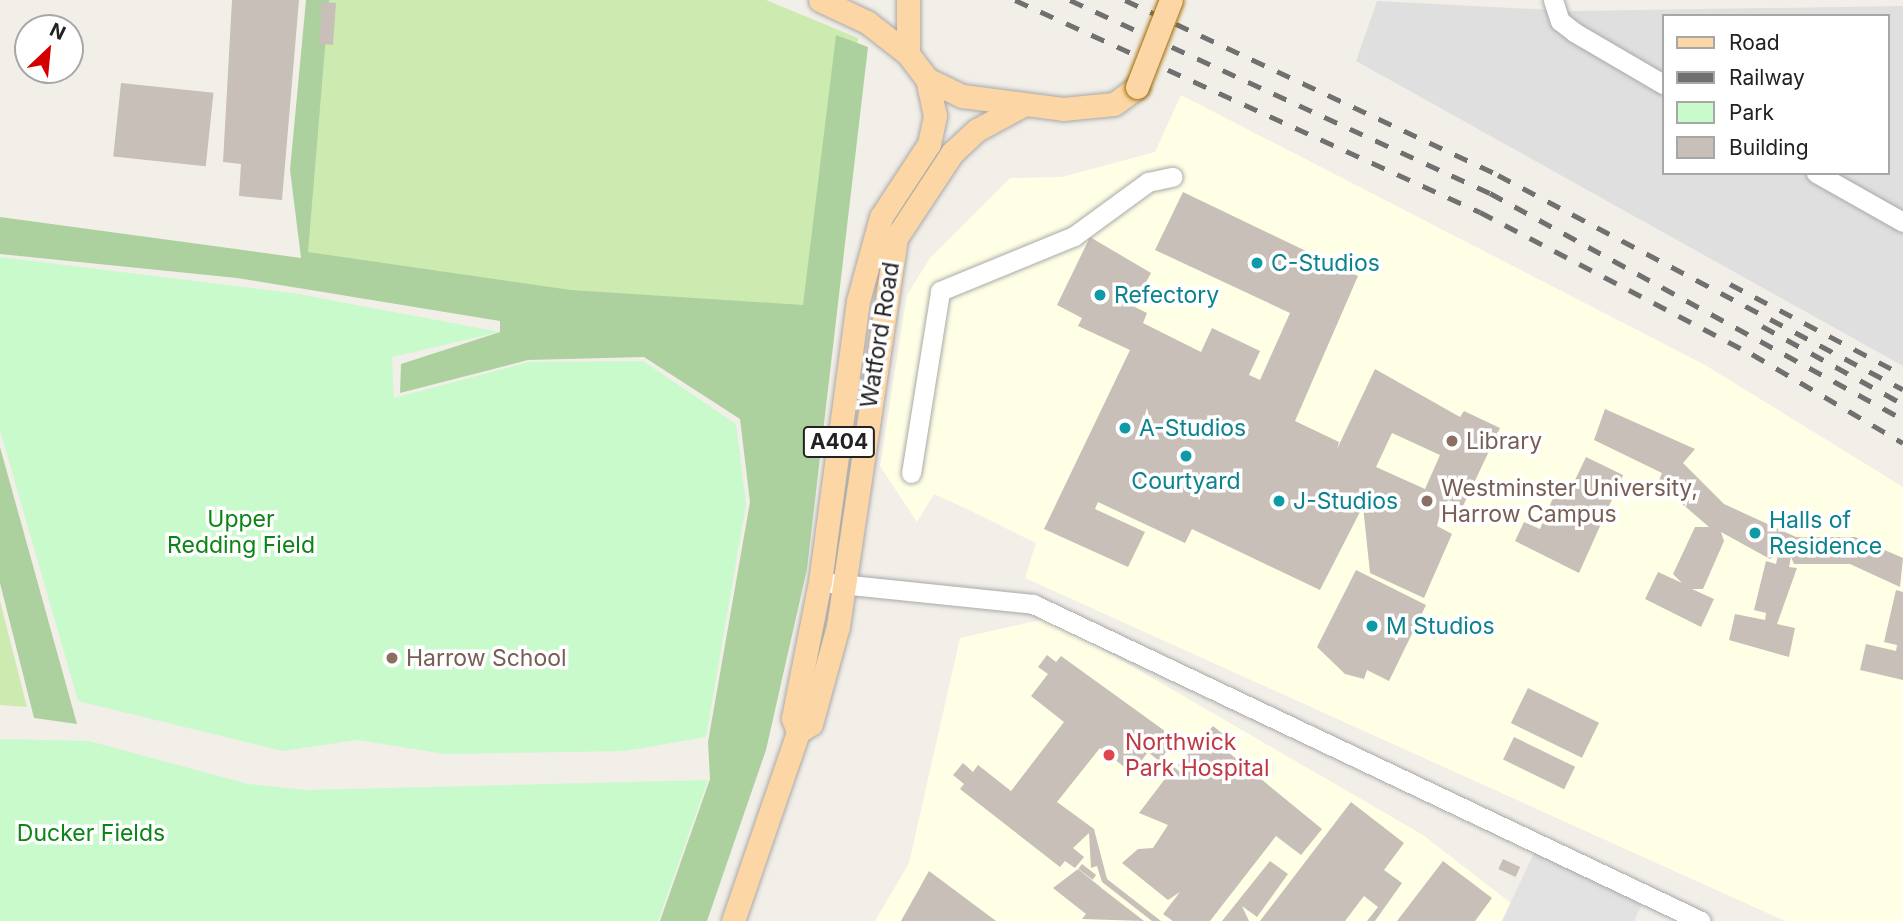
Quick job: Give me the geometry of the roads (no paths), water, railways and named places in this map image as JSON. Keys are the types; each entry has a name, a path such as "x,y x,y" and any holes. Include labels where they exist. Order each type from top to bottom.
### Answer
{"main road":[{"path":"820,0 867,22 908,54 927,79 962,96 1021,106 1105,106 1137,87 1171,0"},
{"path":"908,0 908,54"},
{"name":"Watford Road","path":"733,921 798,732 793,718 820,582 858,301 881,217 929,145 934,116 927,79"},
{"name":"Watford Road","path":"798,732 811,724 829,669 846,585 881,305 896,238 952,153 977,130 1021,106"}],"street":[{"path":"1553,0 1560,21 1574,33 1661,84"},
{"path":"1820,175 1903,222"},
{"path":"911,473 940,291 1084,231 1148,182 1172,177"},
{"path":"820,582 1002,596 1033,604 1701,921"}],"railway":[{"path":"1015,0 1480,212 1752,354 1903,443"},
{"path":"1070,0 1490,193 1903,419"},
{"path":"1125,0 1498,175 1903,389"},
{"path":"1730,284 1903,375"},
{"path":"1762,326 1903,404"}],"place":[{"name":"C-Studios","path":"1257,263"},
{"name":"Refectory","path":"1100,295"},
{"name":"A-Studios","path":"1125,428"},
{"name":"Library","path":"1452,441"},
{"name":"Courtyard","path":"1186,456"},
{"name":"J-Studios","path":"1279,501"},
{"name":"Westminster University, Harrow Campus","path":"1427,501"},
{"name":"Halls of Residence","path":"1755,533"},
{"name":"M Studios","path":"1372,626"},
{"name":"Harrow School","path":"392,658"},
{"name":"Northwick Park Hospital","path":"1109,755"}],"park label":[{"name":"Upper Redding Field","path":"241,532"},
{"name":"Ducker Fields","path":"91,833"}]}
